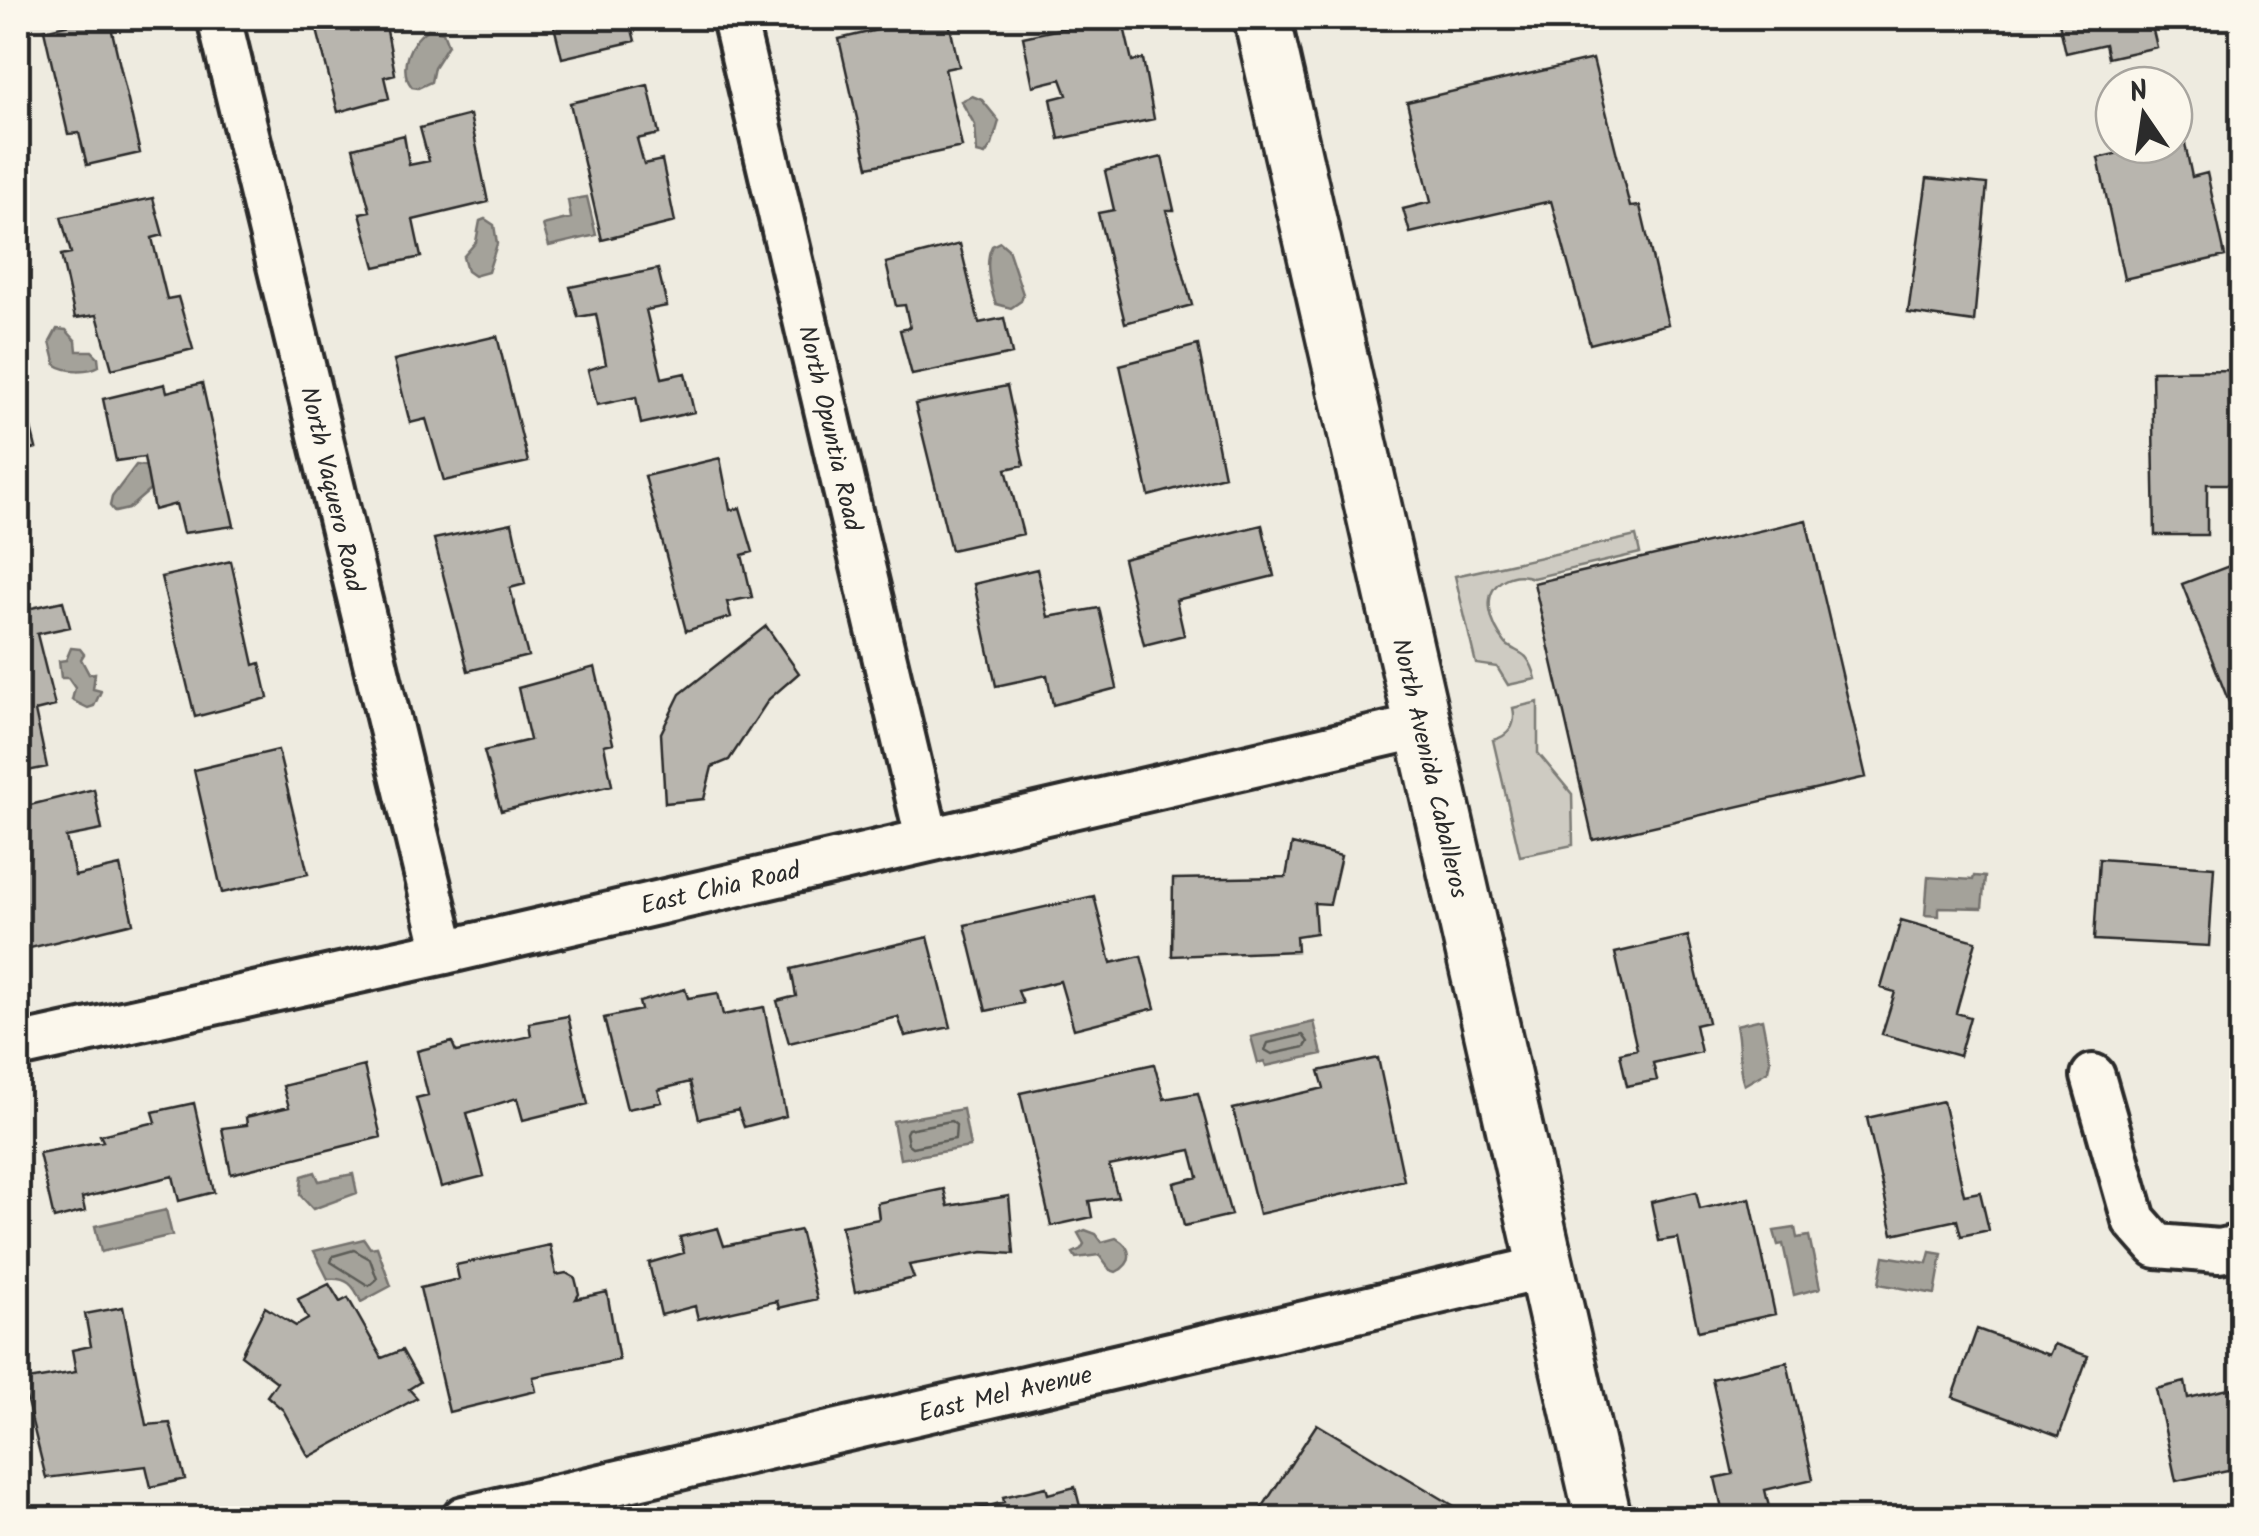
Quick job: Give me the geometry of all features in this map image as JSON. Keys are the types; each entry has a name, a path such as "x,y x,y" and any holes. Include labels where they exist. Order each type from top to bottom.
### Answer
{"street":[{"name":"North Opuntia Road","path":"734,18 928,838"},
{"name":"North Avenida Caballeros","path":"1262,18 1604,1518"},
{"name":"North Vaquero Road","path":"221,26 444,952"},
{"name":"East Chia Road","path":"18,1046 444,952 1422,726"},
{"path":"2093,1076 2134,1220 2157,1246 2219,1251 2242,1246"},
{"name":"East Mel Avenue","path":"464,1518 1546,1267"}],"shaded area":[{"path":"1636,536 1640,553 1533,578 1514,576 1496,586 1490,611 1496,629 1506,644 1528,660 1536,679 1508,685 1497,667 1476,664 1455,576"},
{"path":"1538,702 1538,753 1572,794 1573,845 1520,856 1493,740 1510,729 1513,708"}],"water":[{"path":"428,29 443,32 448,45 434,67 431,82 412,87 406,72 408,55"},
{"path":"972,96 982,100 999,121 985,155 977,153 975,125 961,101"},
{"path":"587,197 596,235 549,246 543,225 571,218 568,200"},
{"path":"485,219 494,225 497,244 488,272 474,276 467,271 463,257 476,242 480,221"},
{"path":"1000,242 1008,249 1023,294 1021,301 1011,308 996,304 990,283 990,252"},
{"path":"57,329 66,330 76,341 77,351 92,351 99,366 78,370 56,365 50,342"},
{"path":"136,465 152,467 158,483 128,509 115,512 110,506 112,497"},
{"path":"71,648 80,649 89,674 95,673 93,689 101,691 94,706 88,708 72,700 75,688 68,678 61,678 59,661 66,660"},
{"path":"1974,876 1985,877 1982,908 1939,907 1939,916 1925,915 1928,877 1973,880"},
{"path":"1762,1019 1770,1060 1768,1071 1744,1085 1736,1025"},
{"path":"1314,1022 1322,1054 1266,1066 1264,1061 1258,1063 1251,1037"},
{"path":"963,1109 970,1147 900,1159 893,1121"},
{"path":"315,1172 319,1181 353,1174 357,1193 313,1209 300,1195 302,1176"},
{"path":"166,1210 172,1235 101,1252 95,1226"},
{"path":"1795,1228 1797,1238 1809,1236 1820,1288 1794,1295 1783,1244 1778,1245 1774,1231"},
{"path":"1085,1230 1096,1234 1102,1242 1116,1238 1122,1242 1129,1255 1126,1264 1116,1272 1099,1255 1076,1258 1073,1253 1084,1244 1078,1233"},
{"path":"364,1239 370,1248 377,1247 391,1286 361,1302 349,1283 328,1279 314,1251"},
{"path":"1930,1252 1942,1254 1935,1294 1879,1284 1884,1256 1927,1263"}],"building":[{"path":"109,18 140,153 87,165 79,133 68,134 44,30"},
{"path":"314,18 368,18 371,28 386,25 395,74 384,77 389,98 338,112"},
{"path":"552,18 629,18 635,41 562,58"},
{"path":"928,18 948,18 959,66 945,69 962,147 868,167 839,39"},
{"path":"1067,18 1122,18 1132,61 1143,59 1154,119 1059,139 1051,99 1067,95 1061,79 1033,86 1023,37 1069,27"},
{"path":"2058,18 2150,18 2157,47 2108,58 2105,44 2066,53"},
{"path":"1593,59 1630,207 1640,206 1668,324 1590,344 1551,201 1410,233 1403,209 1431,202 1407,102"},
{"path":"648,85 659,134 637,139 644,164 662,160 675,222 602,240 570,103"},
{"path":"470,115 488,202 413,220 421,257 375,267 360,213 370,211 353,148 404,135 409,165 429,161 420,128"},
{"path":"1162,157 1174,210 1166,210 1192,305 1125,323 1098,213 1114,210 1105,171"},
{"path":"2100,165 2189,165 2192,177 2207,173 2225,256 2124,279"},
{"path":"1927,178 1987,184 1974,322 1908,313"},
{"path":"153,198 163,235 152,238 167,299 178,297 193,349 112,369 97,315 75,318 61,255 71,253 61,217"},
{"path":"960,244 979,323 1004,318 1012,354 912,375 900,330 910,328 905,305 896,306 886,263"},
{"path":"658,269 667,306 646,310 662,378 685,373 694,412 641,424 636,397 597,405 588,370 606,364 596,314 578,317 570,287"},
{"path":"497,336 528,462 444,481 426,419 410,423 394,360"},
{"path":"1198,345 1224,476 1149,496 1120,365"},
{"path":"2242,370 2242,438 2234,438 2234,484 2207,484 2207,535 2155,535 2152,371"},
{"path":"202,383 234,526 183,533 176,504 154,510 144,457 116,461 103,399 165,384 167,392"},
{"path":"1007,386 1024,465 1006,469 1023,534 951,550 915,404"},
{"path":"21,417 24,430 31,428 36,448 18,453 18,418"},
{"path":"720,458 730,510 740,508 753,552 742,555 752,597 727,602 731,617 686,631 645,476"},
{"path":"1806,520 1866,777 1593,840 1534,583"},
{"path":"512,523 525,584 510,588 528,656 468,671 434,539"},
{"path":"1262,525 1274,576 1176,600 1184,635 1144,645 1123,559"},
{"path":"231,561 254,665 260,663 268,698 195,717 161,577"},
{"path":"2242,561 2242,735 2182,584"},
{"path":"1037,569 1048,617 1099,608 1117,688 1053,705 1047,675 996,686 974,584"},
{"path":"63,601 70,627 37,634 55,706 35,711 47,767 18,773 18,611"},
{"path":"766,626 799,673 769,699 729,760 712,767 704,799 665,803 661,733 680,694"},
{"path":"595,667 613,743 604,745 612,785 501,811 484,751 530,740 518,688"},
{"path":"278,750 308,874 222,893 194,770"},
{"path":"94,789 102,830 66,837 75,876 120,866 133,923 18,951 18,808"},
{"path":"1292,844 1341,856 1330,904 1314,903 1316,933 1296,936 1297,951 1172,956 1173,879 1286,877"},
{"path":"2099,859 2214,867 2209,946 2094,940"},
{"path":"1094,896 1111,963 1141,956 1155,1008 1074,1029 1060,981 1018,991 1023,1003 986,1011 965,925"},
{"path":"1901,920 1976,941 1956,1013 1970,1017 1959,1056 1882,1034 1895,992 1881,988"},
{"path":"1688,936 1708,1022 1695,1025 1701,1052 1653,1063 1657,1080 1627,1086 1620,1053 1637,1049 1615,953"},
{"path":"928,937 951,1027 905,1036 898,1017 789,1043 777,1001 796,996 791,969"},
{"path":"685,989 688,998 718,993 723,1015 764,1007 786,1116 744,1127 738,1110 699,1119 690,1082 658,1090 662,1102 627,1109 604,1018 641,1010 639,1002"},
{"path":"568,1016 588,1104 523,1120 517,1098 467,1113 484,1176 441,1187 416,1098 428,1095 417,1051 452,1042 456,1052 531,1036 529,1023"},
{"path":"2242,1022 2242,1055 2234,1024"},
{"path":"1378,1058 1404,1180 1259,1214 1233,1109 1324,1088 1319,1071"},
{"path":"1154,1064 1164,1099 1198,1093 1231,1215 1184,1226 1174,1183 1198,1177 1191,1150 1109,1166 1118,1197 1089,1201 1092,1217 1051,1226 1020,1093"},
{"path":"364,1066 381,1137 231,1174 222,1128 247,1125 246,1117 289,1107 283,1086"},
{"path":"1943,1101 1964,1195 1980,1192 1989,1230 1961,1236 1957,1220 1893,1234 1867,1118"},
{"path":"194,1103 214,1192 179,1201 173,1176 82,1198 85,1211 54,1219 39,1153 103,1141 100,1135 156,1122 153,1112"},
{"path":"944,1189 948,1206 1009,1196 1014,1254 983,1252 909,1265 914,1278 855,1292 841,1226 879,1219 877,1203"},
{"path":"1696,1192 1700,1209 1750,1198 1775,1314 1698,1331 1678,1238 1659,1241 1651,1202"},
{"path":"718,1228 724,1246 800,1230 817,1299 779,1308 777,1301 698,1319 695,1306 661,1315 649,1263 684,1253 680,1237"},
{"path":"550,1245 556,1275 566,1273 575,1278 579,1294 576,1299 607,1292 619,1360 533,1377 536,1391 449,1412 420,1288 459,1279 456,1265"},
{"path":"329,1284 340,1302 348,1298 382,1358 402,1350 420,1382 409,1389 417,1398 309,1457 283,1410 267,1396 277,1382 241,1355 265,1307 296,1326 308,1319 298,1299"},
{"path":"123,1307 146,1425 170,1423 185,1479 151,1487 146,1466 46,1478 22,1381 76,1372 72,1350 91,1346 85,1314"},
{"path":"1977,1329 2049,1355 2054,1344 2088,1356 2059,1436 1953,1397"},
{"path":"1787,1362 1813,1479 1765,1490 1769,1507 1724,1517 1715,1478 1733,1474 1712,1379"},
{"path":"2185,1382 2188,1398 2242,1386 2242,1467 2176,1481 2156,1389"},
{"path":"1317,1424 1461,1510 1455,1518 1265,1518 1258,1514"},
{"path":"1046,1487 1048,1494 1075,1487 1083,1518 944,1518 1004,1502 1003,1497"}]}
